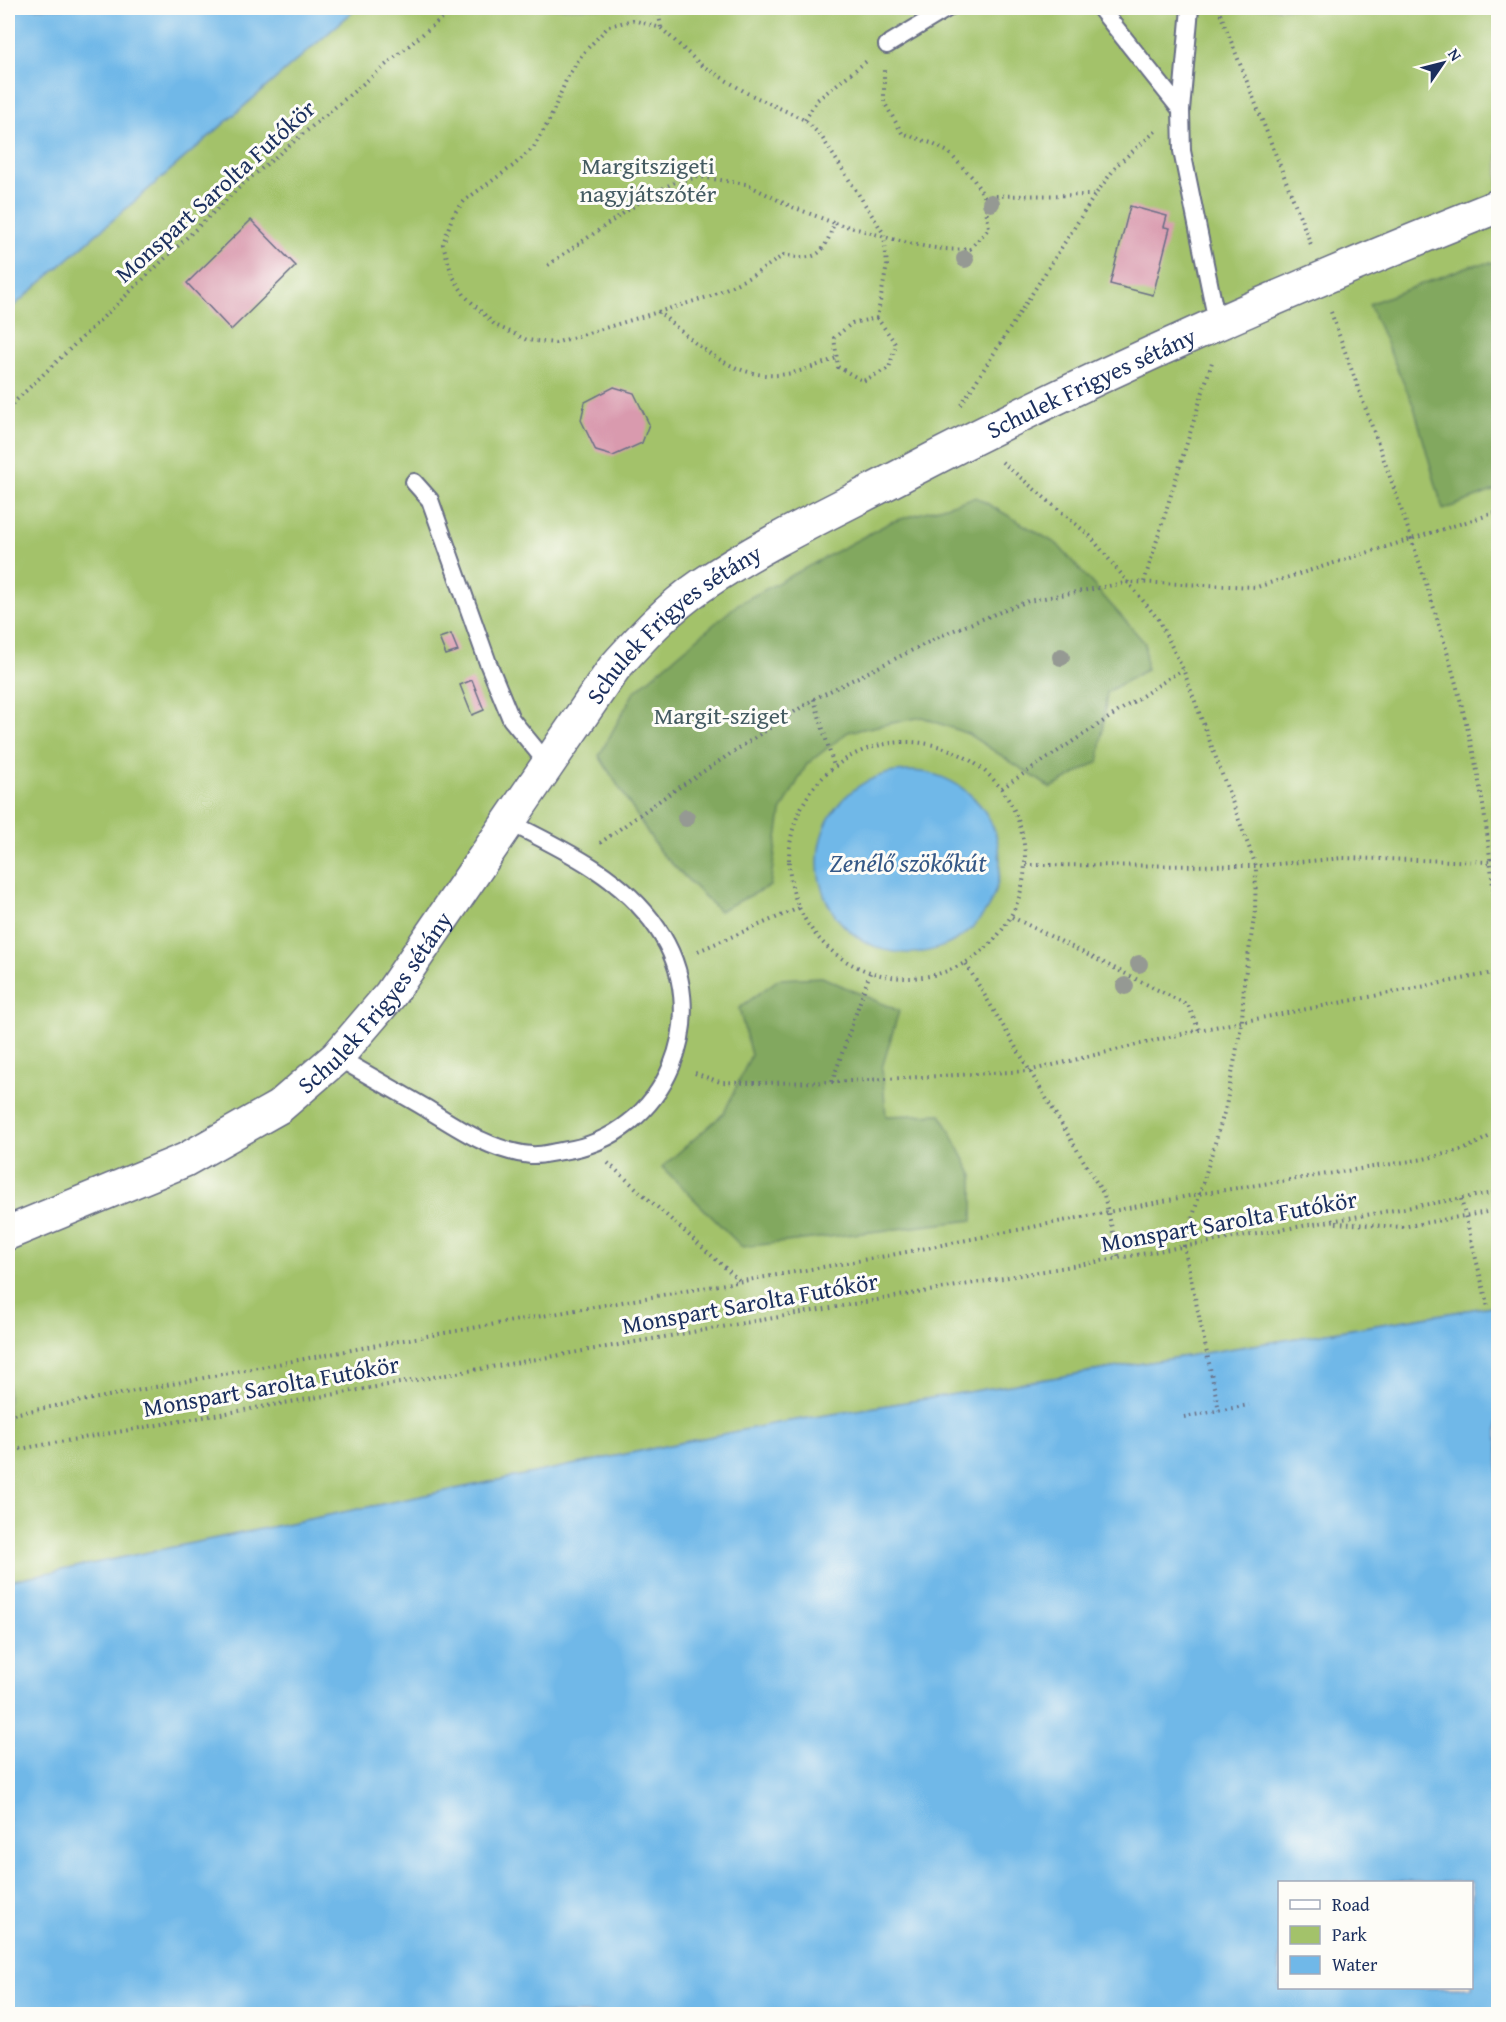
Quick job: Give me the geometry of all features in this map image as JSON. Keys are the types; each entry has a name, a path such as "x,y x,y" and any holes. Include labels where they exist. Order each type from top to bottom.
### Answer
{"street":[{"name":"Schulek Frigyes sétány","path":"8,1233 185,1160 279,1107 337,1057 390,995 546,763 614,668 652,626 700,586 764,547 974,438 1217,322 1321,277 1498,206"}],"lane":[{"path":"887,45 948,8"},
{"path":"1100,8 1181,110"},
{"path":"1190,8 1181,110 1182,151 1217,322"},
{"path":"414,482 430,500 488,663 512,719 546,763"},
{"path":"337,1057 477,1140 531,1155 587,1148 636,1119 658,1095 673,1066 684,1014 675,961 657,928 632,900 580,858 507,821"}],"path":[{"name":"Monspart Sarolta Futókör","path":"8,408 243,184 454,8"},
{"path":"658,8 661,28"},
{"path":"1218,8 1313,249 1445,642 1468,731 1491,862 1498,945"},
{"path":"834,223 825,249 815,256 806,258 784,255 752,276 711,296 555,343 527,340 495,325 465,296 452,274 443,244 453,215 465,200 513,166 534,147 549,121 567,78 583,53 609,26 633,20 661,28 701,65 747,93 805,120 821,136 884,234 888,265 877,318 896,344 889,368 863,381 838,367 834,338 852,323 877,318"},
{"path":"805,120 817,100 887,45"},
{"path":"548,265 650,195 675,182 699,177 746,184 790,206 834,223 945,251 970,249 988,228 984,196 972,177 948,152 931,143 902,133 894,123 884,102 883,73 887,45"},
{"path":"961,405 1095,195 1118,164 1181,110"},
{"path":"984,196 1095,195"},
{"path":"658,311 698,346 724,362 757,374 778,375 806,370 837,358"},
{"path":"1144,582 1214,357 1217,322"},
{"path":"974,438 1090,536 1131,582 1158,619 1183,669 1256,866 1255,912 1244,983 1242,1021 1226,1106 1184,1246 1219,1410"},
{"path":"580,858 669,794 814,699 947,633 1028,601 1131,582 1257,587 1498,512"},
{"path":"1002,788 1183,669"},
{"path":"814,699 834,766"},
{"path":"904,741 941,746 975,762 1002,788 1021,824 1026,865 1022,892 1012,917 992,944 966,964 919,978 870,973 841,958 816,936 799,908 789,870 792,831 807,795 834,766 867,748 904,741"},
{"path":"1026,865 1256,866 1343,858 1491,862"},
{"path":"675,961 799,908"},
{"path":"1012,917 1188,1005 1199,1030"},
{"path":"966,964 1104,1195 1119,1258"},
{"path":"693,1073 720,1082 832,1082 1028,1071 1199,1030 1498,972"},
{"path":"832,1082 870,973"},
{"path":"8,1415 1199,1194 1424,1159 1465,1149 1498,1132"},
{"path":"603,1158 740,1281"},
{"name":"Monspart Sarolta Futókör","path":"8,1451 1498,1192"},
{"path":"1461,1199 1488,1307"},
{"path":"1329,1222 1402,1227 1498,1210"},
{"path":"1184,1417 1249,1405"}],"green space":[{"name":"Margit-sziget","path":"357,8 1498,8 1498,1305 772,1424 8,1581 8,311"},
{"path":"1498,262 1498,489 1443,510 1414,407 1369,304 1472,265"},
{"path":"976,497 1057,544 1145,643 1146,670 1107,692 1099,761 1051,788 968,734 922,717 848,732 807,764 781,812 770,886 719,911 660,852 599,756 634,692 738,604 891,522"},
{"path":"822,977 899,1011 882,1068 886,1116 941,1114 973,1176 973,1220 742,1247 662,1167 724,1113 751,1055 739,1008 779,979"}],"water":[{"path":"8,8 357,8 8,311"},
{"name":"Zenélő szökőkút","path":"909,771 944,778 959,786 973,798 985,812 993,827 1000,862 993,897 985,912 973,926 959,938 944,946 909,953 874,946 859,938 845,926 833,912 825,897 818,862 825,827 833,812 845,798 859,786 874,778"},
{"path":"1498,1305 1498,2014 8,2014 8,1581 772,1424"}],"building":[{"path":"1130,206 1167,216 1164,227 1170,228 1153,295 1110,284"},
{"path":"251,220 296,266 231,330 187,283"},
{"path":"614,387 634,393 649,424 642,443 613,456 596,451 581,420 585,402"},
{"path":"451,634 458,651 446,655 439,638"},
{"path":"472,680 484,710 472,715 460,685"}],"park label":[{"name":"Margitszigeti nagyjátszótér","path":"648,179"}]}
